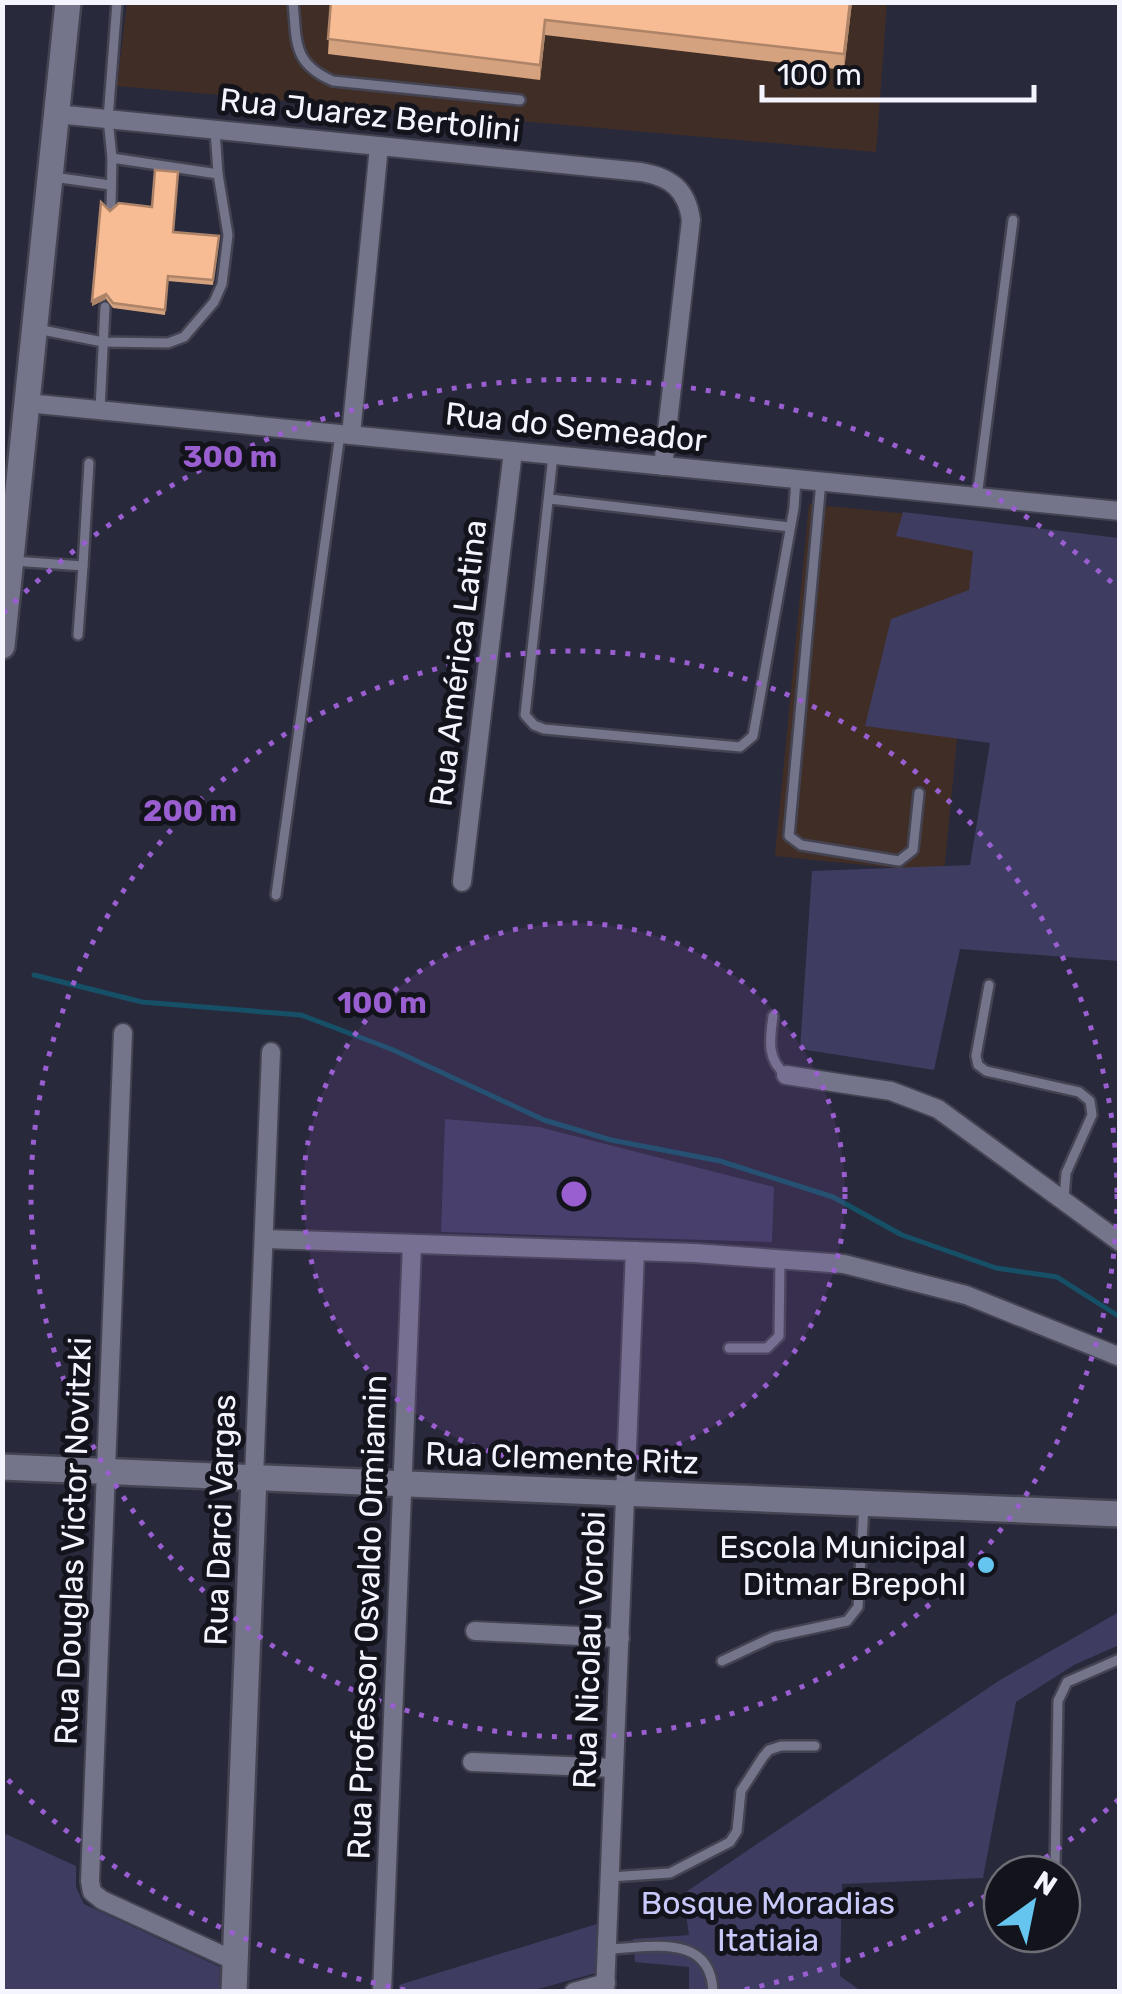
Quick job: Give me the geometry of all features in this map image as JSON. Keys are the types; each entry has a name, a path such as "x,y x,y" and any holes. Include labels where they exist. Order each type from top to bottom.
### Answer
{"street":[{"path":"2,646 68,2"},
{"name":"Rua Juarez Bertolini","path":"56,114 641,172 666,178 676,185 690,208 691,220 663,466"},
{"path":"346,434 379,146"},
{"name":"Rua do Semeador","path":"27,403 1120,511"},
{"name":"Rua América Latina","path":"462,882 514,451"},
{"name":"Rua Douglas Victor Novitzki","path":"123,1034 90,1886 102,1900 235,1961"},
{"name":"Rua Darci Vargas","path":"234,1992 272,1052"},
{"path":"786,1075 915,1098 964,1126 1120,1242"},
{"path":"264,1240 635,1251 780,1257 844,1264 937,1286 1028,1318 1120,1357"},
{"name":"Rua Professor Osvaldo Ormiamin","path":"382,1992 412,1244"},
{"name":"Rua Nicolau Vorobi","path":"606,1987 635,1251"},
{"name":"Rua Clemente Ritz","path":"2,1466 1120,1514"},
{"path":"476,1631 620,1638"},
{"path":"472,1762 614,1768"},
{"path":"574,1992 606,1987"}],"lane":[{"path":"111,208 108,119 117,2"},
{"path":"293,2 298,53 312,72 332,81 520,100"},
{"path":"35,328 104,342 168,344 184,337 214,302 222,284 228,235 215,130"},
{"path":"112,158 218,174"},
{"path":"50,176 110,185"},
{"path":"977,497 1013,220"},
{"path":"100,410 105,307"},
{"path":"276,895 346,434"},
{"path":"553,455 526,715 534,725 544,728 740,748 753,736 796,479"},
{"path":"78,635 88,464"},
{"path":"820,481 789,836 801,846 898,861 913,850 919,794"},
{"path":"550,499 790,527"},
{"path":"12,561 83,566"},
{"path":"989,985 976,1056 978,1065 986,1071 1080,1092 1090,1101 1092,1115 1066,1173 1064,1201"},
{"path":"773,1016 771,1053 786,1075"},
{"path":"729,1348 767,1348 779,1336 780,1257"},
{"path":"722,1661 773,1638 848,1620 854,1614 858,1607 864,1503"},
{"path":"1055,1854 1058,1702 1067,1682 1120,1659"},
{"path":"610,1877 670,1873 730,1842 736,1832 741,1791 769,1750 814,1746"},
{"path":"607,1949 693,1951 708,1964 713,1992"}],"shaded area":[{"path":"127,3 887,3 876,152 117,86"},
{"path":"809,504 978,521 944,873 775,856"}],"green space":[{"path":"903,512 1119,538 1119,961 960,949 934,1070 800,1049 812,871 970,865 990,743 865,726 891,619 969,590 973,551 896,536"},
{"path":"445,1119 539,1127 774,1187 772,1242 441,1232"},
{"name":"Bosque Moradias Itatiaia","path":"1119,1612 1119,1645 1074,1665 1016,1702 988,1854 982,1854 982,1878 842,1884 840,1976 861,1991 689,1991 689,1967 635,1962 633,1939 689,1935 683,1894 1000,1680"},
{"path":"6,1834 76,1866 76,1887 84,1904 220,1967 219,1991 7,1991 2,1985 2,1840"},
{"path":"600,1923 596,1973 531,1991 399,1992 399,1985"}],"building":[{"path":"331,2 850,2 844,54 545,20 540,65 328,39"},
{"path":"155,170 178,172 173,232 219,236 213,280 168,276 165,310 113,303 106,294 92,301 101,202 110,211 119,203 152,207"}],"waterway":[{"path":"34,975 142,1002 301,1015 391,1049 544,1120 611,1140 720,1161 833,1197 902,1235 996,1268 1057,1277 1120,1317"}],"place":[{"name":"Escola Municipal Ditmar Brepohl","path":"986,1565"}]}
